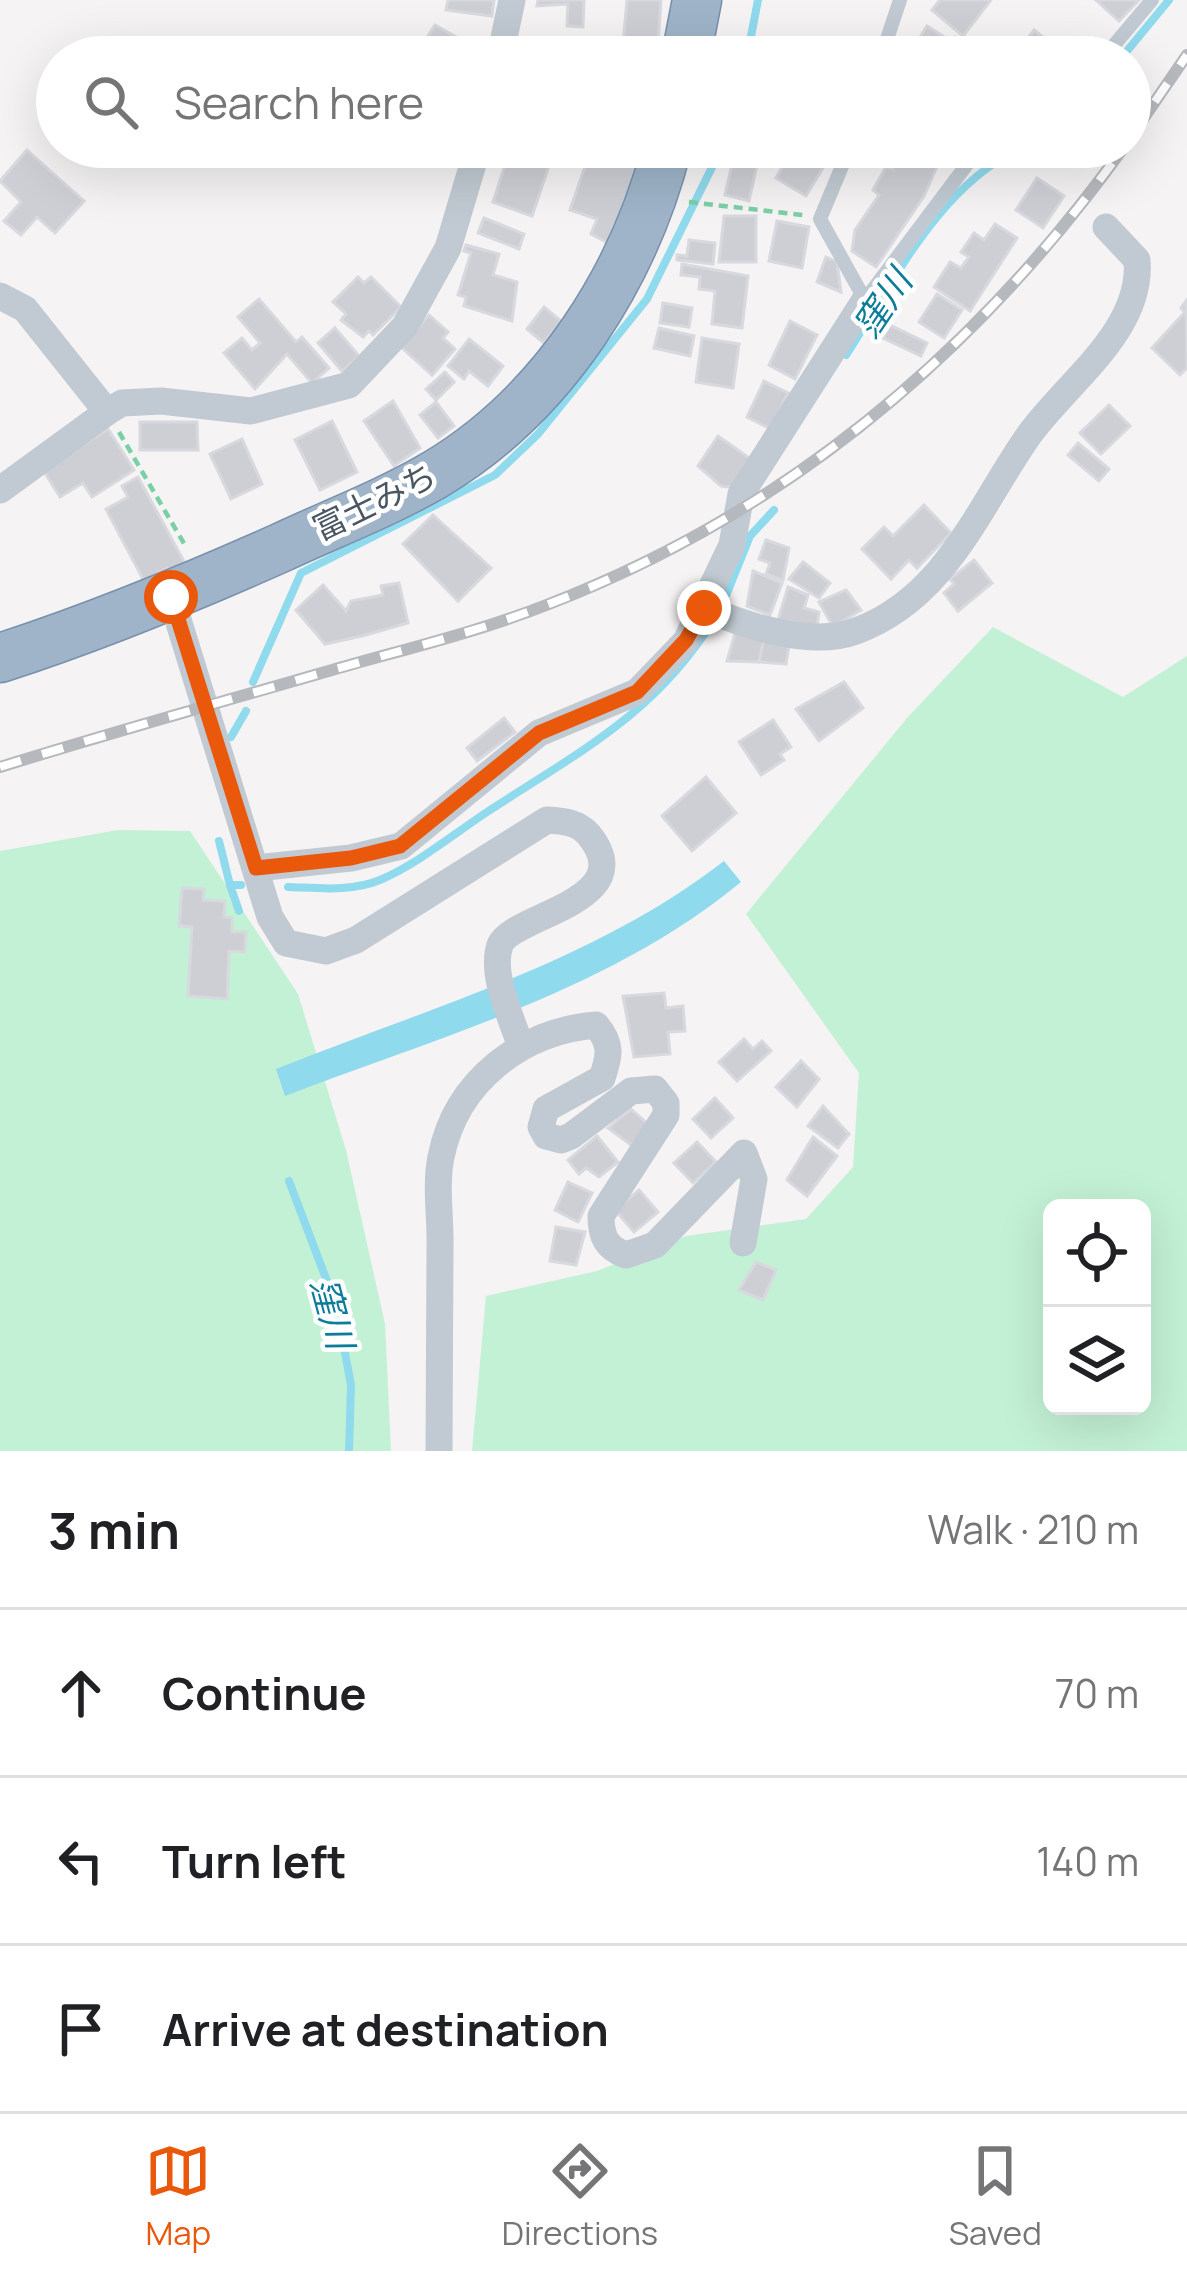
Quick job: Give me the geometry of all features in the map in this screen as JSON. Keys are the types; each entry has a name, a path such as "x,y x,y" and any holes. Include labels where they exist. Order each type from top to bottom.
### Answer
{"highway":[{"path":"690,36 697,0"},
{"name":"富士みち","path":"0,658 189,589 438,473 512,414 620,280 651,210 662,168"}],"street":[{"path":"504,36 512,0"},
{"path":"0,490 122,403 161,401 251,411 349,385 405,326 448,248 472,168"},
{"path":"714,612 800,635 857,631 908,600 956,554 1030,434 1095,360 1134,297 1137,260 1106,227"},
{"path":"0,296 25,309 107,412"},
{"path":"256,868 351,858 400,846 539,733 637,692 714,612 741,494 865,300"},
{"path":"189,589 256,868 270,917 286,943 326,950 356,940 547,820 579,826 598,854 597,874 587,893 576,904 512,930 500,945 498,972 516,1035"},
{"path":"439,1451 441,1156 472,1083 516,1035 596,1025 607,1038 610,1055 602,1078 546,1109 541,1127 546,1136 561,1140 572,1136 631,1091 655,1090 666,1103 666,1115 601,1216 601,1234 609,1246 626,1255 655,1245 744,1153 754,1179 743,1243"}],"lane":[{"path":"888,36 900,0"},
{"path":"1122,36 1152,0"},
{"path":"841,168 820,219 865,300 964,168"}],"path":[{"path":"677,201 820,219"},
{"path":"107,412 189,589"}],"green space":[{"path":"993,627 1123,697 1187,656 1187,1451 472,1451 486,1296 597,1271 686,1236 806,1219 853,1167 859,1073 746,914 907,718"},
{"path":"118,830 190,831 298,994 346,1150 385,1324 391,1451 0,1451 0,851"}],"water":[{"path":"724,861 741,882 636,953 522,1007 285,1096 276,1069 565,955 621,928"}],"building":[{"path":"448,0 494,0 492,16 446,10"},
{"path":"538,0 584,0 583,27 567,26 568,4 537,6"},
{"path":"627,0 661,0 658,36 624,36"},
{"path":"940,0 991,0 963,36 932,10"},
{"path":"1096,0 1139,0 1119,21"},
{"path":"435,25 455,36 428,36"},
{"path":"927,26 943,36 921,36"},
{"path":"27,150 36,158 36,168 47,168 84,201 55,233 37,217 21,235 4,221 21,202 0,181"},
{"path":"504,168 548,168 532,216 493,202"},
{"path":"584,168 638,168 612,245 591,234 597,219 570,210"},
{"path":"731,168 756,168 749,201 725,195"},
{"path":"782,168 823,168 806,196 776,178"},
{"path":"885,168 936,168 924,196 876,267 852,251 855,230 879,195 873,190"},
{"path":"1037,178 1064,196 1043,228 1016,210"},
{"path":"724,216 756,216 756,262 719,262"},
{"path":"484,218 524,234 519,249 478,233"},
{"path":"777,221 809,227 802,268 769,261"},
{"path":"995,224 1017,238 970,311 934,287 950,262 961,268 969,257 961,252 974,233 984,240"},
{"path":"689,240 715,243 713,264 677,260 677,255 687,256"},
{"path":"466,245 499,254 493,275 517,282 512,321 464,306 466,297 458,295 471,253 464,251"},
{"path":"826,257 837,262 841,292 817,282"},
{"path":"682,264 748,276 742,328 712,324 715,291 699,289 700,277 681,275"},
{"path":"358,277 364,283 371,277 401,307 373,335 369,331 363,337 341,320 346,314 333,302"},
{"path":"937,294 962,310 944,338 919,322"},
{"path":"259,299 296,342 302,337 329,368 312,383 287,354 255,389 224,353 242,338 252,350 260,343 238,317"},
{"path":"1186,301 1187,368 1180,375 1152,348 1185,312 1181,308"},
{"path":"663,303 692,308 689,327 660,323"},
{"path":"544,307 561,321 544,343 527,329"},
{"path":"429,315 448,332 443,338 455,349 432,375 401,347"},
{"path":"790,321 817,335 795,379 769,365"},
{"path":"890,325 927,343 921,356 883,338"},
{"path":"335,328 359,356 342,371 318,343"},
{"path":"659,328 694,336 690,356 654,348"},
{"path":"702,338 739,344 733,388 696,382"},
{"path":"469,339 503,366 488,386 469,371 464,379 448,366"},
{"path":"445,372 454,382 436,400 426,389"},
{"path":"764,381 788,393 771,429 747,417"},
{"path":"393,401 420,448 394,466 364,421"},
{"path":"436,402 454,426 438,438 420,415"},
{"path":"1109,405 1130,426 1101,454 1080,433"},
{"path":"332,421 357,472 320,490 295,440"},
{"path":"140,422 197,422 198,450 140,450"},
{"path":"108,429 134,470 92,497 83,483 60,497 43,470"},
{"path":"718,436 752,460 739,488 721,486 698,466"},
{"path":"242,439 262,484 231,499 210,454"},
{"path":"1078,443 1109,469 1099,481 1068,455"},
{"path":"138,477 187,567 171,576 167,568 144,581 106,509 128,497 122,486"},
{"path":"924,505 951,533 917,568 909,560 891,579 862,549 884,527 893,536"},
{"path":"433,515 491,568 458,601 403,544"},
{"path":"766,540 789,548 783,580 766,574 770,563 759,559"},
{"path":"974,560 992,583 958,611 944,593 954,584 950,579"},
{"path":"803,562 830,583 819,598 789,579"},
{"path":"753,571 782,583 770,615 747,606"},
{"path":"399,583 408,623 362,636 325,644 296,610 323,585 346,611 351,601 383,595 381,586"},
{"path":"788,587 808,595 804,608 819,612 817,626 778,620"},
{"path":"846,590 861,610 833,627 819,602"},
{"path":"736,630 764,639 759,662 727,661"},
{"path":"764,639 789,646 786,664 759,662"},
{"path":"844,682 863,708 819,741 796,709"},
{"path":"504,718 515,732 477,761 467,748"},
{"path":"773,720 791,747 780,754 784,760 761,775 739,742"},
{"path":"706,777 736,813 692,851 662,816"},
{"path":"182,888 204,889 203,900 225,901 224,917 232,918 232,932 246,932 245,952 229,951 227,999 188,996 192,927 179,926"},
{"path":"664,993 666,1008 683,1006 685,1031 668,1032 670,1054 634,1057 623,996"},
{"path":"744,1039 753,1049 762,1041 771,1051 737,1081 719,1062"},
{"path":"801,1061 819,1079 797,1107 776,1087"},
{"path":"715,1098 733,1118 711,1138 693,1119"},
{"path":"823,1106 849,1134 838,1148 808,1126"},
{"path":"631,1109 649,1125 631,1145 608,1128"},
{"path":"597,1136 618,1162 599,1177 586,1168 579,1174 568,1160"},
{"path":"813,1137 837,1156 807,1196 787,1180"},
{"path":"697,1142 716,1162 693,1183 674,1163"},
{"path":"568,1182 592,1193 578,1222 555,1210"},
{"path":"639,1190 658,1212 634,1232 615,1210"},
{"path":"556,1227 585,1232 576,1265 550,1261"},
{"path":"756,1262 776,1270 763,1300 739,1290"}],"waterway":[{"path":"751,36 758,0"},
{"name":"窪川","path":"1139,36 1169,0"},
{"path":"253,682 301,573 495,475 538,434 647,299 712,168"},
{"path":"846,355 921,237 967,185 989,168"},
{"name":"窪川","path":"721,608 750,536 774,510"},
{"name":"窪川","path":"288,887 369,884 423,856 613,729 666,682 713,621"},
{"path":"231,737 246,711"},
{"path":"219,841 230,885"},
{"name":"窪川","path":"239,911 230,885 241,885"},
{"name":"窪川","path":"289,1181 336,1305 351,1385 349,1451"}],"railway":[{"path":"1151,107 1187,55"},
{"path":"0,767 495,623 636,566 718,523 796,473 940,358 1067,222 1108,168"}],"route":[{"path":"171,597 256,868 351,858 400,846 431,824 480,776 539,733 637,692 686,640 704,608"}]}
